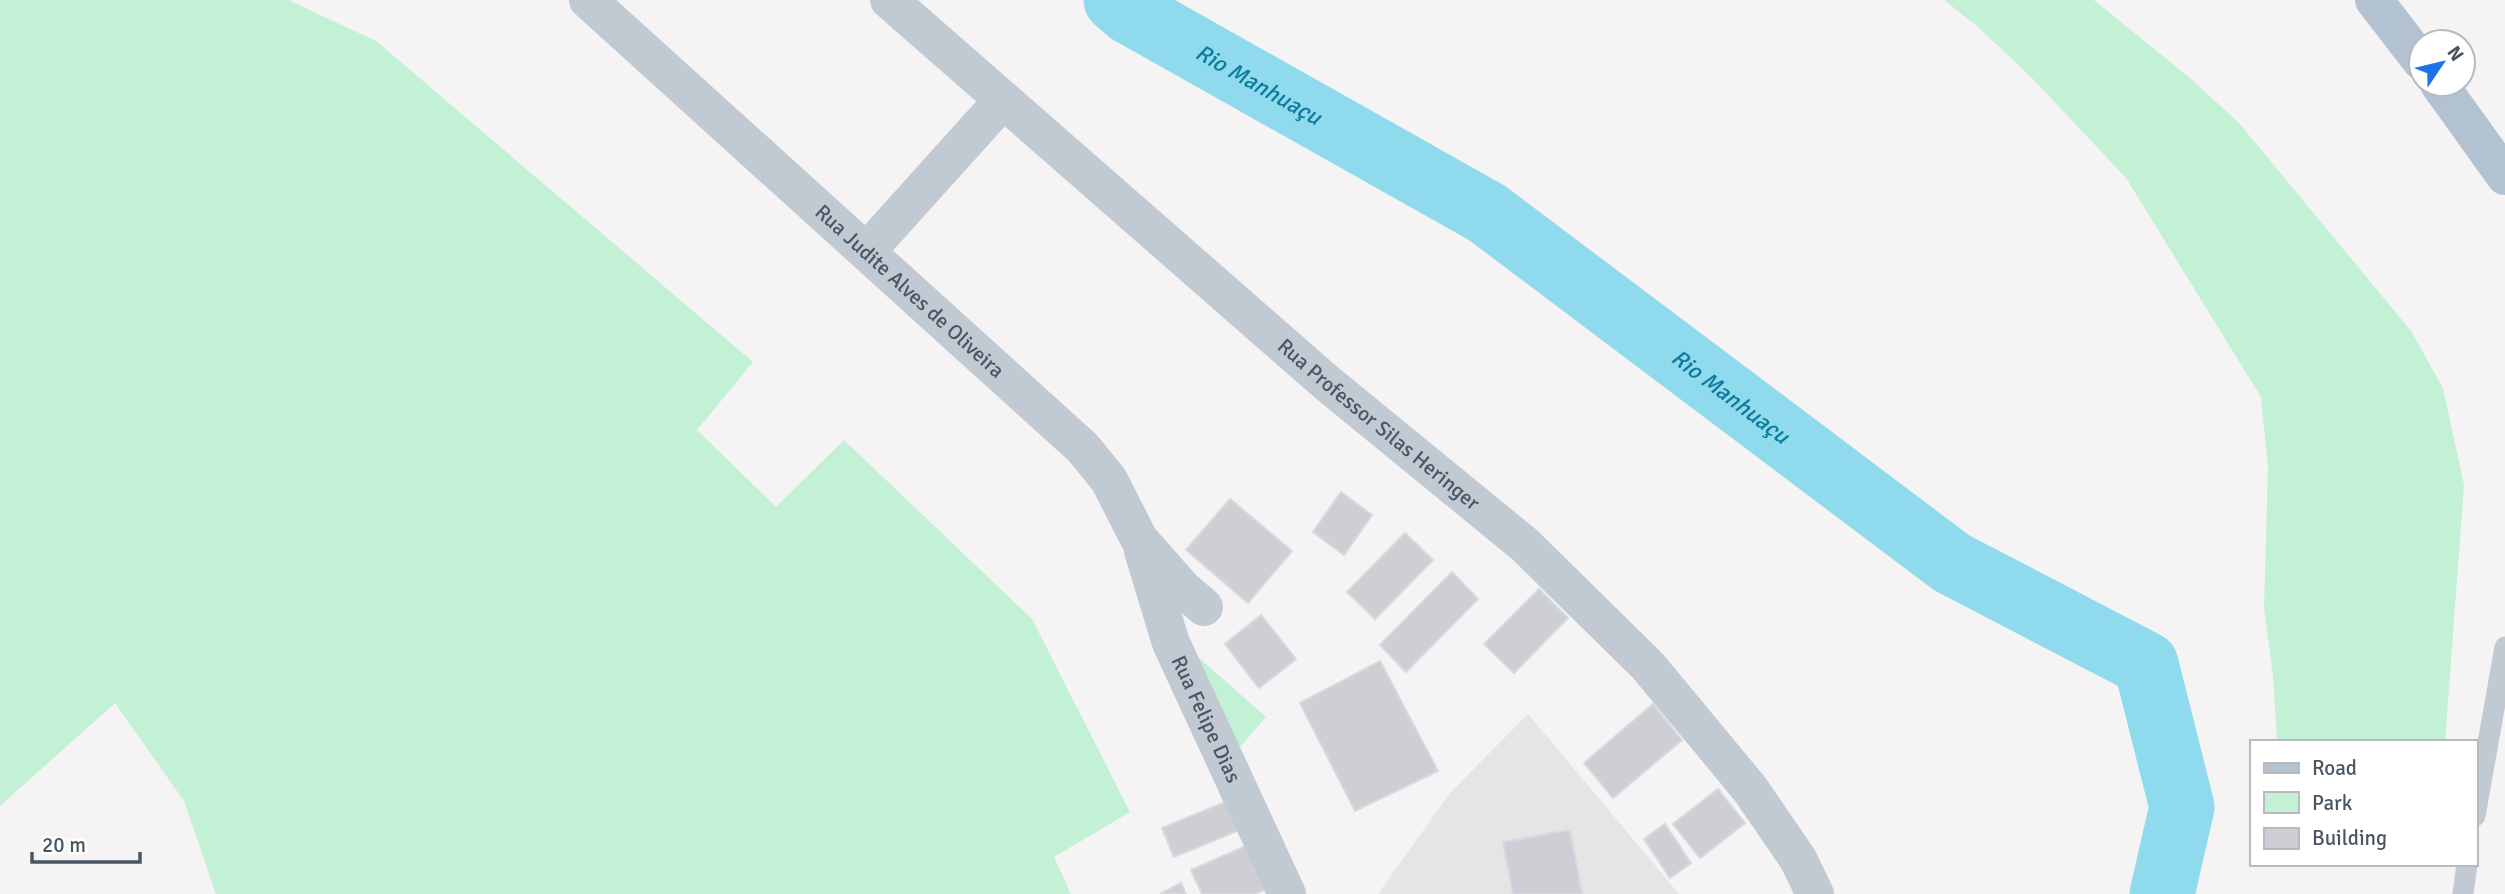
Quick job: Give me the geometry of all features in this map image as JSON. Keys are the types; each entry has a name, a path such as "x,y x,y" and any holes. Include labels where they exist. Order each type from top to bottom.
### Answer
{"main road":[{"path":"2374,0 2407,43"},
{"path":"2449,98 2505,176"}],"street":[{"name":"Rua Judite Alves de Oliveira","path":"588,0 1083,448 1109,480 1139,539 1183,589 1204,607"},
{"name":"Rua Professor Silas Heringer","path":"889,0 1327,383 1525,545 1648,666 1750,789 1798,859 1815,894"},
{"path":"867,251 1003,100"},
{"name":"Rua Felipe Dias","path":"1139,539 1171,643 1287,894"}],"lane":[{"path":"2477,805 2505,647"},
{"path":"2463,894 2467,866"}],"shaded area":[{"path":"1528,714 1679,894 1378,894 1450,793"}],"green space":[{"path":"0,0 288,0 376,41 753,362 697,430 776,507 844,440 1032,619 1130,812 1054,857 1071,894 216,894 184,801 115,703 0,806"},
{"path":"1944,0 2094,0 2191,79 2239,123 2411,331 2443,388 2464,485 2445,740 2277,740 2273,677 2264,607 2268,467 2261,397 2126,178 2032,78 1978,27"},
{"path":"1181,642 1266,717 1218,773"}],"building":[{"path":"1341,492 1372,515 1344,555 1313,532"},
{"path":"1230,499 1292,551 1248,603 1186,550"},
{"path":"1405,533 1433,560 1375,619 1347,592"},
{"path":"1452,572 1478,599 1406,672 1380,645"},
{"path":"1539,589 1568,618 1514,673 1484,644"},
{"path":"1261,615 1296,659 1259,688 1225,644"},
{"path":"1380,661 1438,771 1355,811 1300,703"},
{"path":"1653,704 1682,740 1613,798 1584,763"},
{"path":"1718,789 1745,823 1700,858 1673,824"},
{"path":"1230,800 1242,829 1174,857 1162,828"},
{"path":"1665,824 1691,863 1670,878 1644,839"},
{"path":"1570,830 1582,894 1513,894 1503,842"},
{"path":"1250,844 1270,887 1255,894 1202,894 1191,870"},
{"path":"1181,883 1186,894 1160,894"}],"waterway":[{"name":"Rio Manhuaçu","path":"1116,0 1130,12 1487,213 1952,563 2146,664 2182,807 2162,894"}]}
